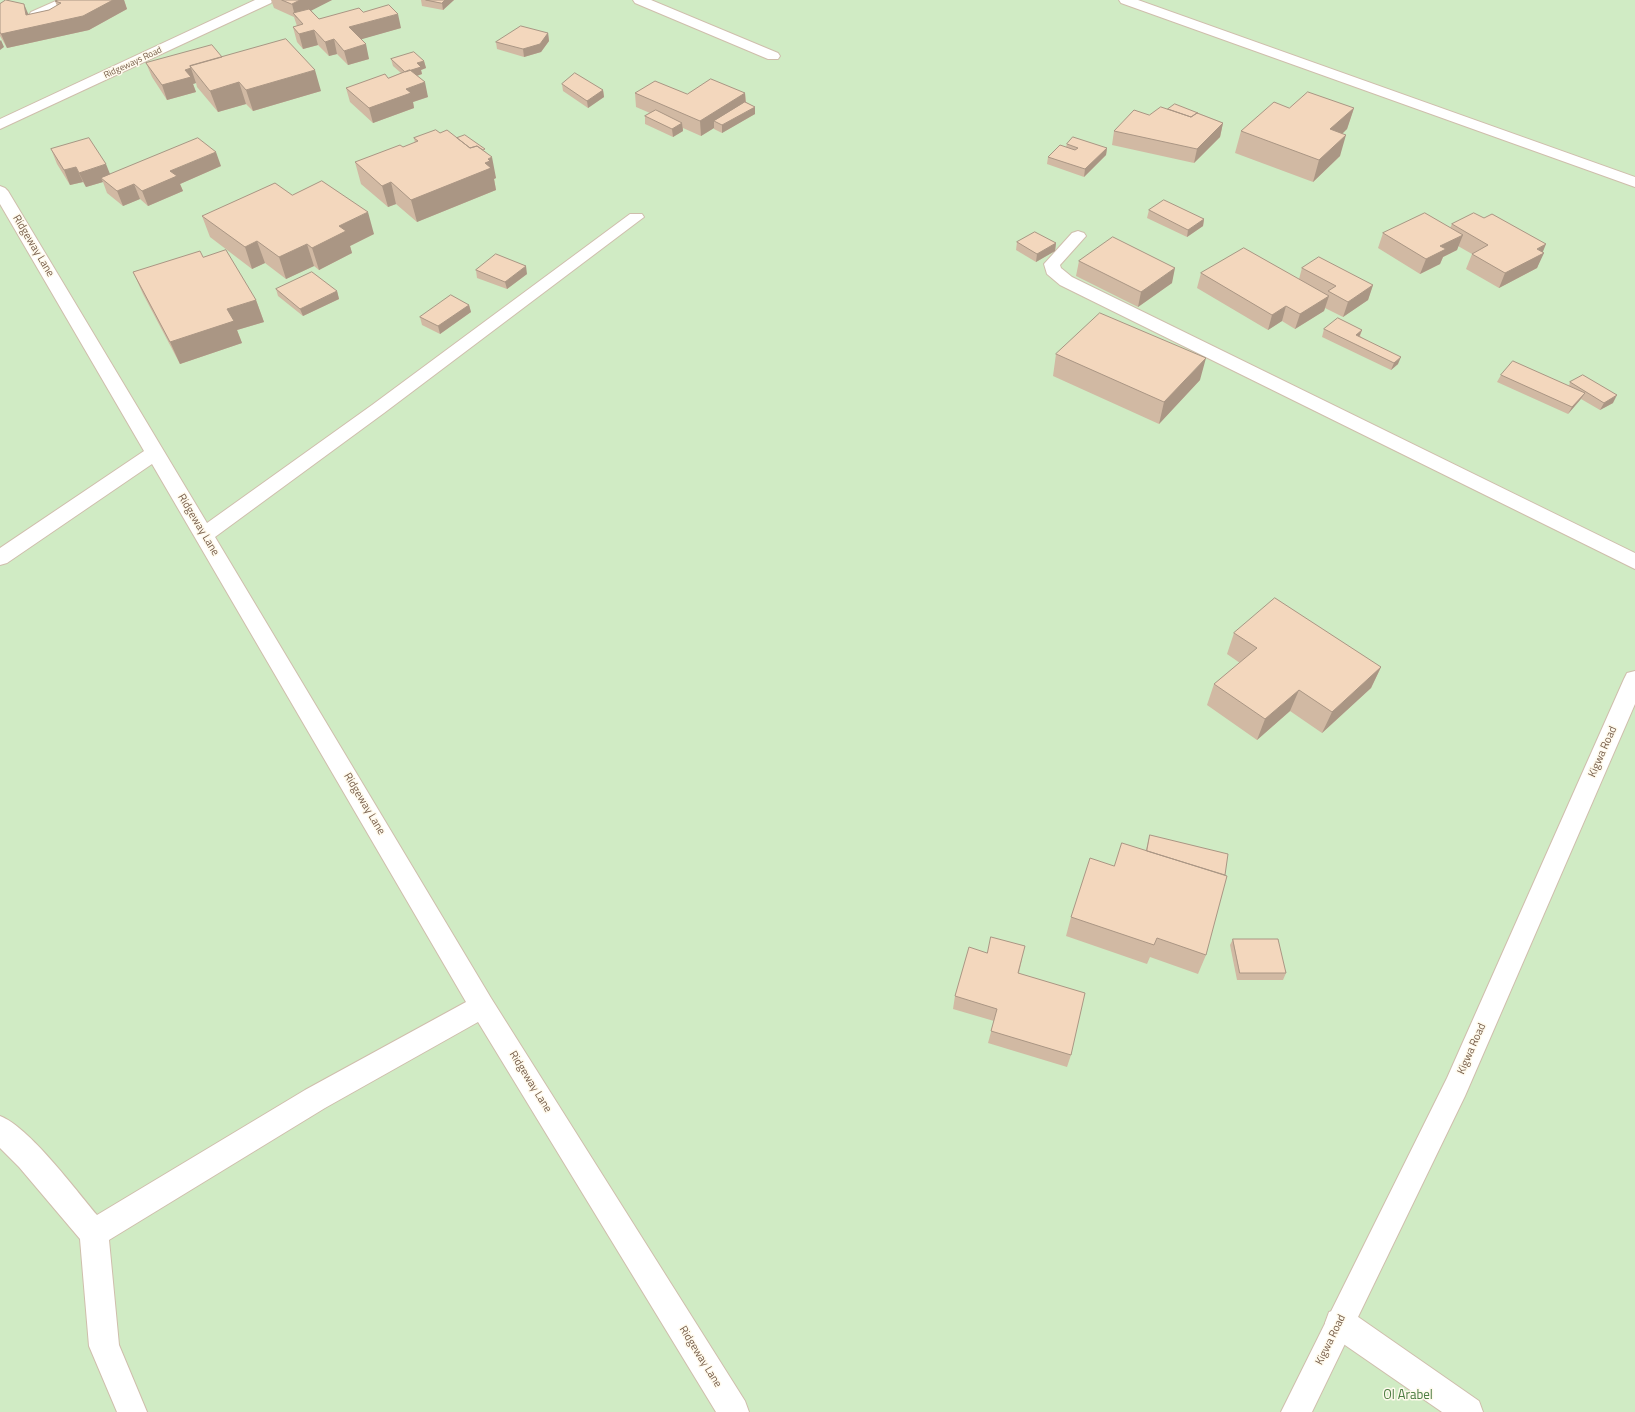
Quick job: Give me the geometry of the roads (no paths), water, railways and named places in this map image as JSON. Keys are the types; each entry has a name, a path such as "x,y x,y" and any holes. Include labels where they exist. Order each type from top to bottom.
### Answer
{"street":[{"path":"36,15 69,0"},
{"name":"Ridgeways Road","path":"0,125 266,0"},
{"path":"640,0 773,56"},
{"path":"1126,0 1635,182"},
{"name":"Ridgeway Lane","path":"0,191 482,1006 734,1412"},
{"path":"204,534 378,409 636,217"},
{"path":"1078,236 1052,264 1053,270 1066,281 1635,562"},
{"path":"0,558 155,453"},
{"name":"Kigwa Road","path":"1296,1412 1456,1087 1635,679"},
{"path":"94,1233 315,1099 482,1006"},
{"path":"0,1129 29,1157 94,1233 104,1346 132,1412"},
{"path":"1340,1323 1468,1412"}],"park label":[{"name":"Ol Arabel","path":"1408,1396"}]}
